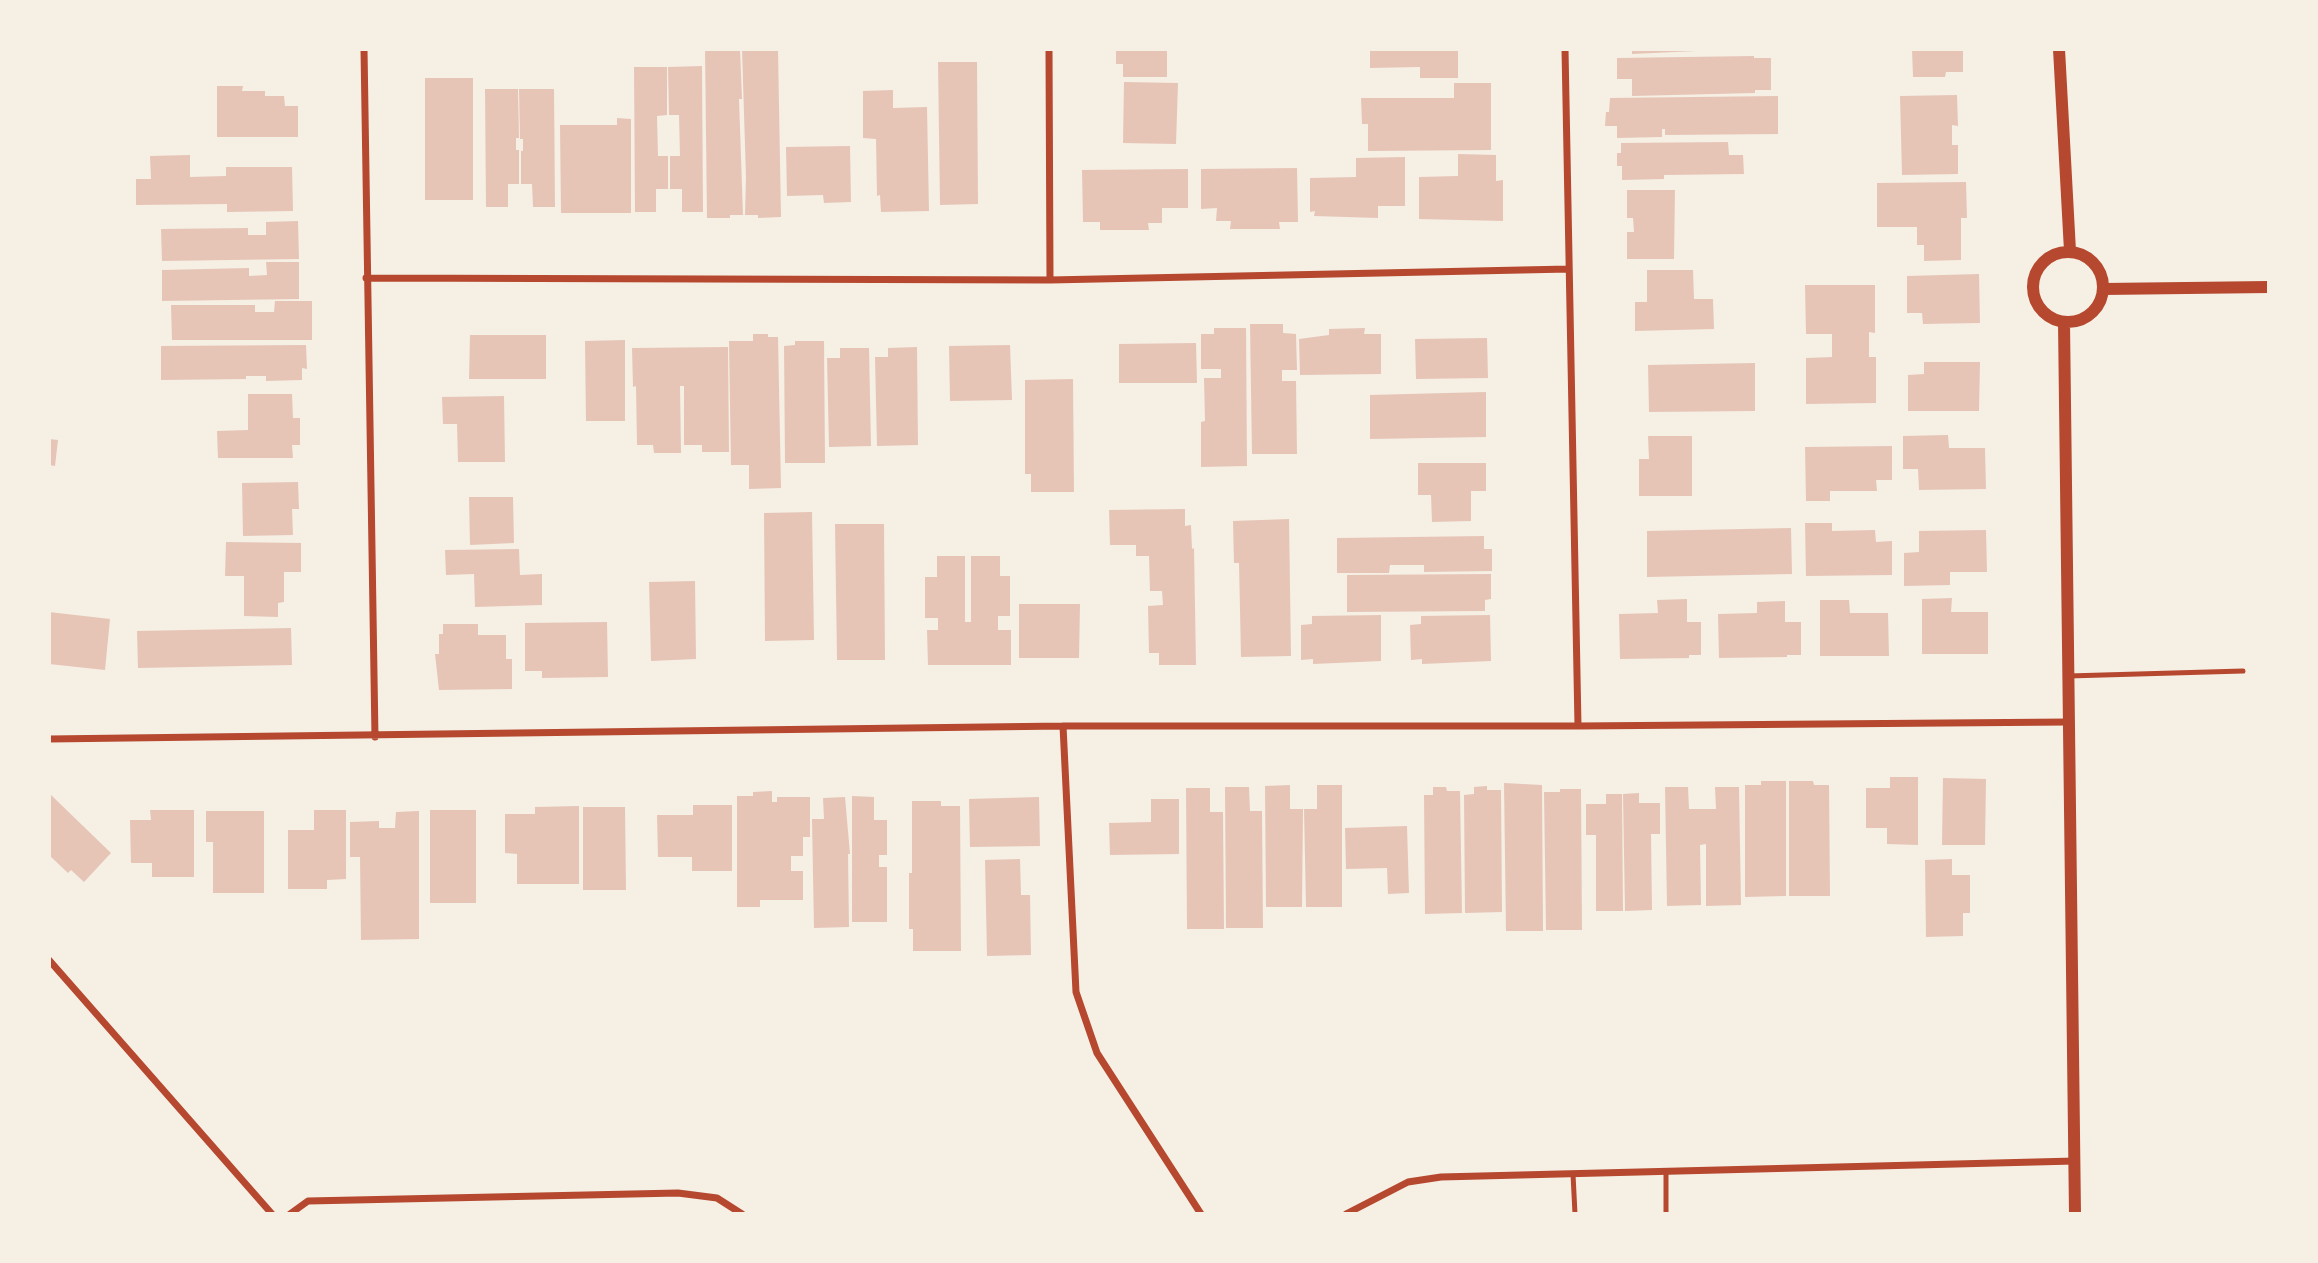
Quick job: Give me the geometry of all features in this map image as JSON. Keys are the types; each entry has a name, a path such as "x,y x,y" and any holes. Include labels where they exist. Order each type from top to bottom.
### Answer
{"street":[{"path":"364,49 375,737"},
{"path":"1049,49 1050,280"},
{"path":"1565,49 1578,726"},
{"path":"2059,49 2070,251"},
{"path":"2070,251 2082,254 2098,268 2103,289 2095,309 2087,316 2064,322 2043,311 2036,301 2034,278 2048,258 2070,251"},
{"path":"366,278 1050,280 1569,269"},
{"path":"2103,289 2269,287"},
{"path":"2064,322 2075,1214"},
{"path":"49,739 375,737 1063,726 2068,722"},
{"path":"1063,726 1076,992 1097,1053 1201,1214"},
{"path":"49,960 272,1214"},
{"path":"1346,1214 1360,1211 1408,1182 1441,1177 2075,1161"},
{"path":"290,1214 308,1201 678,1193 717,1198 742,1214"}],"lane":[{"path":"2068,676 2243,671"},
{"path":"1666,1171 1666,1214"},
{"path":"1573,1174 1575,1214"}],"building":[{"path":"705,49 740,49 743,215 730,215 730,218 707,218"},
{"path":"742,49 778,49 781,217 758,218 758,215 745,215"},
{"path":"1116,49 1167,49 1167,77 1123,77 1123,64 1116,64"},
{"path":"1370,49 1458,49 1458,78 1420,78 1420,67 1370,68"},
{"path":"1632,49 1696,49 1696,51 1632,54"},
{"path":"1912,49 1963,49 1963,72 1946,72 1945,77 1913,77"},
{"path":"1617,58 1771,58 1771,90 1755,90 1755,93 1632,96 1632,79 1617,79"},
{"path":"938,62 977,62 978,204 940,205"},
{"path":"702,66 703,212 682,212 682,189 670,189 670,156 680,156 679,115 669,115 668,67"},
{"path":"634,67 667,67 667,115 657,116 658,156 668,156 668,189 656,189 656,212 635,212"},
{"path":"425,78 473,78 473,200 425,200"},
{"path":"1124,82 1178,83 1176,144 1123,143"},
{"path":"1454,83 1491,83 1491,150 1368,151 1368,124 1362,124 1361,98 1454,98"},
{"path":"217,86 243,86 242,91 265,91 265,96 284,96 285,106 298,106 298,137 217,137"},
{"path":"485,89 518,89 519,138 516,138 516,150 519,150 519,184 508,184 508,207 486,207"},
{"path":"519,89 554,89 555,207 533,207 532,184 521,184 523,139 520,139"},
{"path":"893,90 893,108 927,107 929,211 881,212 880,195 877,196 876,139 863,138 863,91"},
{"path":"1957,95 1958,126 1952,125 1952,145 1958,145 1958,174 1902,175 1900,96"},
{"path":"1778,96 1778,134 1665,135 1665,129 1662,129 1662,137 1617,138 1617,126 1605,126 1610,98"},
{"path":"617,118 631,119 631,213 561,213 560,125 617,125"},
{"path":"1728,142 1729,155 1743,155 1744,174 1664,175 1664,179 1622,180 1622,166 1617,166 1617,153 1621,153 1621,143"},
{"path":"850,146 851,202 824,203 823,195 787,196 786,147"},
{"path":"1458,154 1496,155 1496,181 1503,180 1503,221 1419,219 1419,177 1458,176"},
{"path":"190,155 190,177 226,176 226,167 292,167 293,211 227,212 227,204 136,205 136,179 151,179 150,156"},
{"path":"1405,157 1405,206 1378,206 1378,218 1314,216 1315,211 1310,212 1310,178 1356,177 1356,158"},
{"path":"1297,168 1298,222 1279,222 1280,229 1230,229 1231,221 1216,221 1217,208 1201,209 1201,169"},
{"path":"1188,169 1188,208 1162,208 1162,223 1148,223 1149,230 1100,230 1100,222 1083,222 1082,170"},
{"path":"1966,182 1967,218 1961,218 1961,260 1924,261 1924,245 1917,245 1917,227 1877,227 1877,183"},
{"path":"1627,190 1675,190 1674,259 1627,259 1627,232 1634,232 1633,218 1627,218"},
{"path":"298,221 299,259 162,261 161,229 248,228 248,235 266,235 266,222"},
{"path":"266,262 299,262 299,299 162,301 162,270 249,268 249,276 267,275"},
{"path":"1647,270 1693,270 1694,299 1713,299 1714,329 1635,331 1635,302 1647,302"},
{"path":"1979,274 1980,323 1923,324 1922,313 1907,313 1907,276"},
{"path":"1805,285 1875,285 1875,333 1869,332 1869,357 1876,357 1876,403 1806,404 1806,358 1832,357 1832,334 1806,334"},
{"path":"275,301 312,301 312,340 172,340 171,305 255,305 255,312 274,312"},
{"path":"1250,324 1283,324 1283,333 1296,334 1297,370 1282,370 1282,381 1296,381 1297,454 1252,454"},
{"path":"1214,328 1246,328 1247,466 1201,467 1201,422 1205,421 1204,378 1221,378 1221,369 1201,369 1201,334 1214,334"},
{"path":"1365,328 1364,334 1381,334 1381,374 1300,375 1299,339 1329,335 1329,329"},
{"path":"753,334 778,337 781,488 749,489 749,465 731,465 729,341 753,341"},
{"path":"470,335 546,335 546,379 469,379"},
{"path":"1487,338 1488,378 1416,379 1415,339"},
{"path":"625,340 625,421 586,421 585,341"},
{"path":"795,341 824,341 825,463 785,463 784,346 795,345"},
{"path":"1196,343 1197,383 1119,383 1119,344"},
{"path":"306,345 307,369 302,368 302,380 266,381 266,376 246,376 246,379 161,380 161,346"},
{"path":"1010,345 1012,400 950,401 949,346"},
{"path":"728,347 729,452 702,452 702,445 684,445 684,386 680,386 681,453 654,453 653,445 637,445 632,348"},
{"path":"917,347 918,445 877,446 875,357 888,357 888,348"},
{"path":"840,348 869,348 871,446 829,447 827,358 840,358"},
{"path":"1924,362 1980,362 1979,411 1908,411 1908,375 1924,374"},
{"path":"1755,363 1755,411 1649,412 1648,365"},
{"path":"1073,379 1074,492 1031,492 1031,474 1025,474 1025,380"},
{"path":"1486,392 1486,437 1370,439 1370,395"},
{"path":"248,394 292,394 293,418 300,418 300,445 292,445 293,458 218,458 217,431 248,430"},
{"path":"504,396 505,462 458,462 457,424 443,424 442,397"},
{"path":"1948,435 1949,448 1985,448 1986,489 1919,490 1918,469 1903,469 1903,436"},
{"path":"1648,436 1692,436 1692,496 1639,496 1639,459 1649,459"},
{"path":"49,439 58,440 55,466 49,465"},
{"path":"1892,446 1892,480 1876,480 1877,491 1830,491 1830,501 1806,501 1805,447"},
{"path":"1418,463 1486,463 1486,491 1471,491 1471,521 1432,522 1431,495 1418,495"},
{"path":"298,482 299,509 292,509 293,535 243,536 242,483"},
{"path":"469,497 513,497 514,543 470,545"},
{"path":"1185,509 1185,526 1191,525 1192,549 1194,548 1196,665 1159,665 1159,653 1149,653 1148,606 1163,605 1162,591 1150,591 1149,556 1136,556 1136,545 1110,545 1109,510"},
{"path":"812,512 814,640 765,641 764,513"},
{"path":"1289,519 1291,656 1241,657 1239,563 1234,563 1233,521"},
{"path":"1805,523 1832,523 1832,531 1875,530 1876,542 1892,541 1892,575 1806,576"},
{"path":"835,524 884,524 885,660 837,660"},
{"path":"1791,528 1792,574 1647,577 1647,531"},
{"path":"1986,530 1987,572 1950,572 1950,585 1904,586 1904,553 1919,552 1919,531"},
{"path":"1484,536 1484,549 1492,549 1492,571 1424,572 1424,565 1390,565 1389,573 1337,573 1337,538"},
{"path":"226,542 301,543 301,572 284,572 284,602 278,603 278,617 244,616 244,576 225,576"},
{"path":"519,549 520,575 542,574 542,605 475,607 474,574 446,575 445,550"},
{"path":"937,556 965,556 965,622 971,622 971,556 1000,556 1000,576 1010,576 1010,616 998,616 998,630 1011,630 1011,665 928,665 927,630 938,630 938,618 925,618 925,577 937,577"},
{"path":"1491,574 1491,599 1485,600 1485,611 1347,612 1347,575"},
{"path":"695,581 696,659 651,661 649,582"},
{"path":"1952,598 1951,612 1988,612 1988,654 1922,654 1922,599"},
{"path":"1687,599 1687,622 1701,622 1701,655 1689,655 1689,658 1620,659 1619,614 1658,613 1657,600"},
{"path":"1820,600 1849,600 1850,613 1888,613 1889,656 1820,656"},
{"path":"1785,601 1785,622 1801,622 1801,655 1719,658 1718,614 1757,613 1757,602"},
{"path":"1019,604 1080,604 1079,658 1019,658"},
{"path":"49,612 110,619 105,670 49,664"},
{"path":"1381,615 1381,661 1313,664 1313,659 1301,660 1301,625 1312,624 1312,616"},
{"path":"1490,615 1491,661 1422,664 1422,659 1411,660 1410,625 1421,624 1421,616"},
{"path":"607,622 608,677 542,678 542,671 525,671 525,623"},
{"path":"443,624 478,624 478,635 506,635 506,659 512,659 512,689 439,690 435,654 439,654 439,634 443,634"},
{"path":"291,628 292,665 138,668 137,631"},
{"path":"1890,777 1918,777 1918,845 1887,844 1887,828 1866,828 1866,788 1890,788"},
{"path":"1943,778 1986,779 1985,845 1942,845"},
{"path":"1761,781 1786,781 1786,896 1745,897 1745,785 1761,785"},
{"path":"1789,781 1813,781 1814,785 1829,785 1830,896 1789,896"},
{"path":"1504,783 1542,785 1543,931 1506,931"},
{"path":"1290,785 1290,809 1303,809 1302,907 1266,907 1265,786"},
{"path":"1317,785 1342,785 1342,907 1306,907 1304,809 1317,809"},
{"path":"1487,786 1487,790 1501,790 1502,912 1465,913 1464,795 1474,794 1474,787"},
{"path":"1225,787 1249,787 1250,811 1262,811 1263,928 1226,928"},
{"path":"1433,787 1460,791 1462,913 1425,914 1424,795 1433,795"},
{"path":"1665,787 1688,787 1689,809 1716,809 1715,787 1739,787 1741,905 1706,906 1706,844 1700,845 1701,905 1667,906"},
{"path":"1186,788 1210,788 1210,812 1223,812 1224,929 1187,929"},
{"path":"1560,789 1581,789 1582,930 1546,930 1544,792 1560,792"},
{"path":"772,791 772,802 777,802 777,797 810,797 810,837 803,837 803,856 791,856 791,871 803,871 803,900 760,900 760,907 737,907 737,796 753,796 753,792"},
{"path":"1639,793 1639,803 1660,803 1660,834 1651,834 1652,910 1625,911 1623,794"},
{"path":"1606,794 1622,794 1623,911 1596,911 1596,835 1586,835 1586,804 1606,804"},
{"path":"51,795 111,853 84,882 71,870 68,873 49,855"},
{"path":"852,796 874,797 874,820 887,820 887,855 879,855 879,867 887,867 887,922 852,922"},
{"path":"845,797 850,854 849,927 814,928 812,819 824,819 823,798"},
{"path":"1039,797 1040,846 970,847 969,799"},
{"path":"1151,799 1179,799 1179,854 1110,855 1109,823 1151,822"},
{"path":"912,801 941,801 941,806 960,806 961,951 913,951 913,929 909,929"},
{"path":"693,805 732,805 732,871 692,871 692,857 658,857 657,815 693,815"},
{"path":"579,806 579,884 517,884 517,854 505,853 505,814 535,814 535,807"},
{"path":"583,807 625,807 626,890 583,890"},
{"path":"150,810 194,810 194,877 152,877 152,863 131,863 130,820 151,820"},
{"path":"314,810 346,810 346,879 327,880 327,889 288,889 288,830 314,830"},
{"path":"430,810 476,810 476,903 430,903"},
{"path":"206,811 264,811 264,893 213,893 213,842 206,842"},
{"path":"419,811 419,939 361,940 360,857 350,857 350,822 379,821 379,828 395,828 396,812"},
{"path":"1407,826 1409,893 1388,894 1387,868 1346,869 1345,828"},
{"path":"1020,859 1021,895 1030,895 1031,955 987,956 985,860"},
{"path":"1952,859 1952,875 1970,875 1970,913 1963,913 1963,936 1926,937 1925,860"}]}
